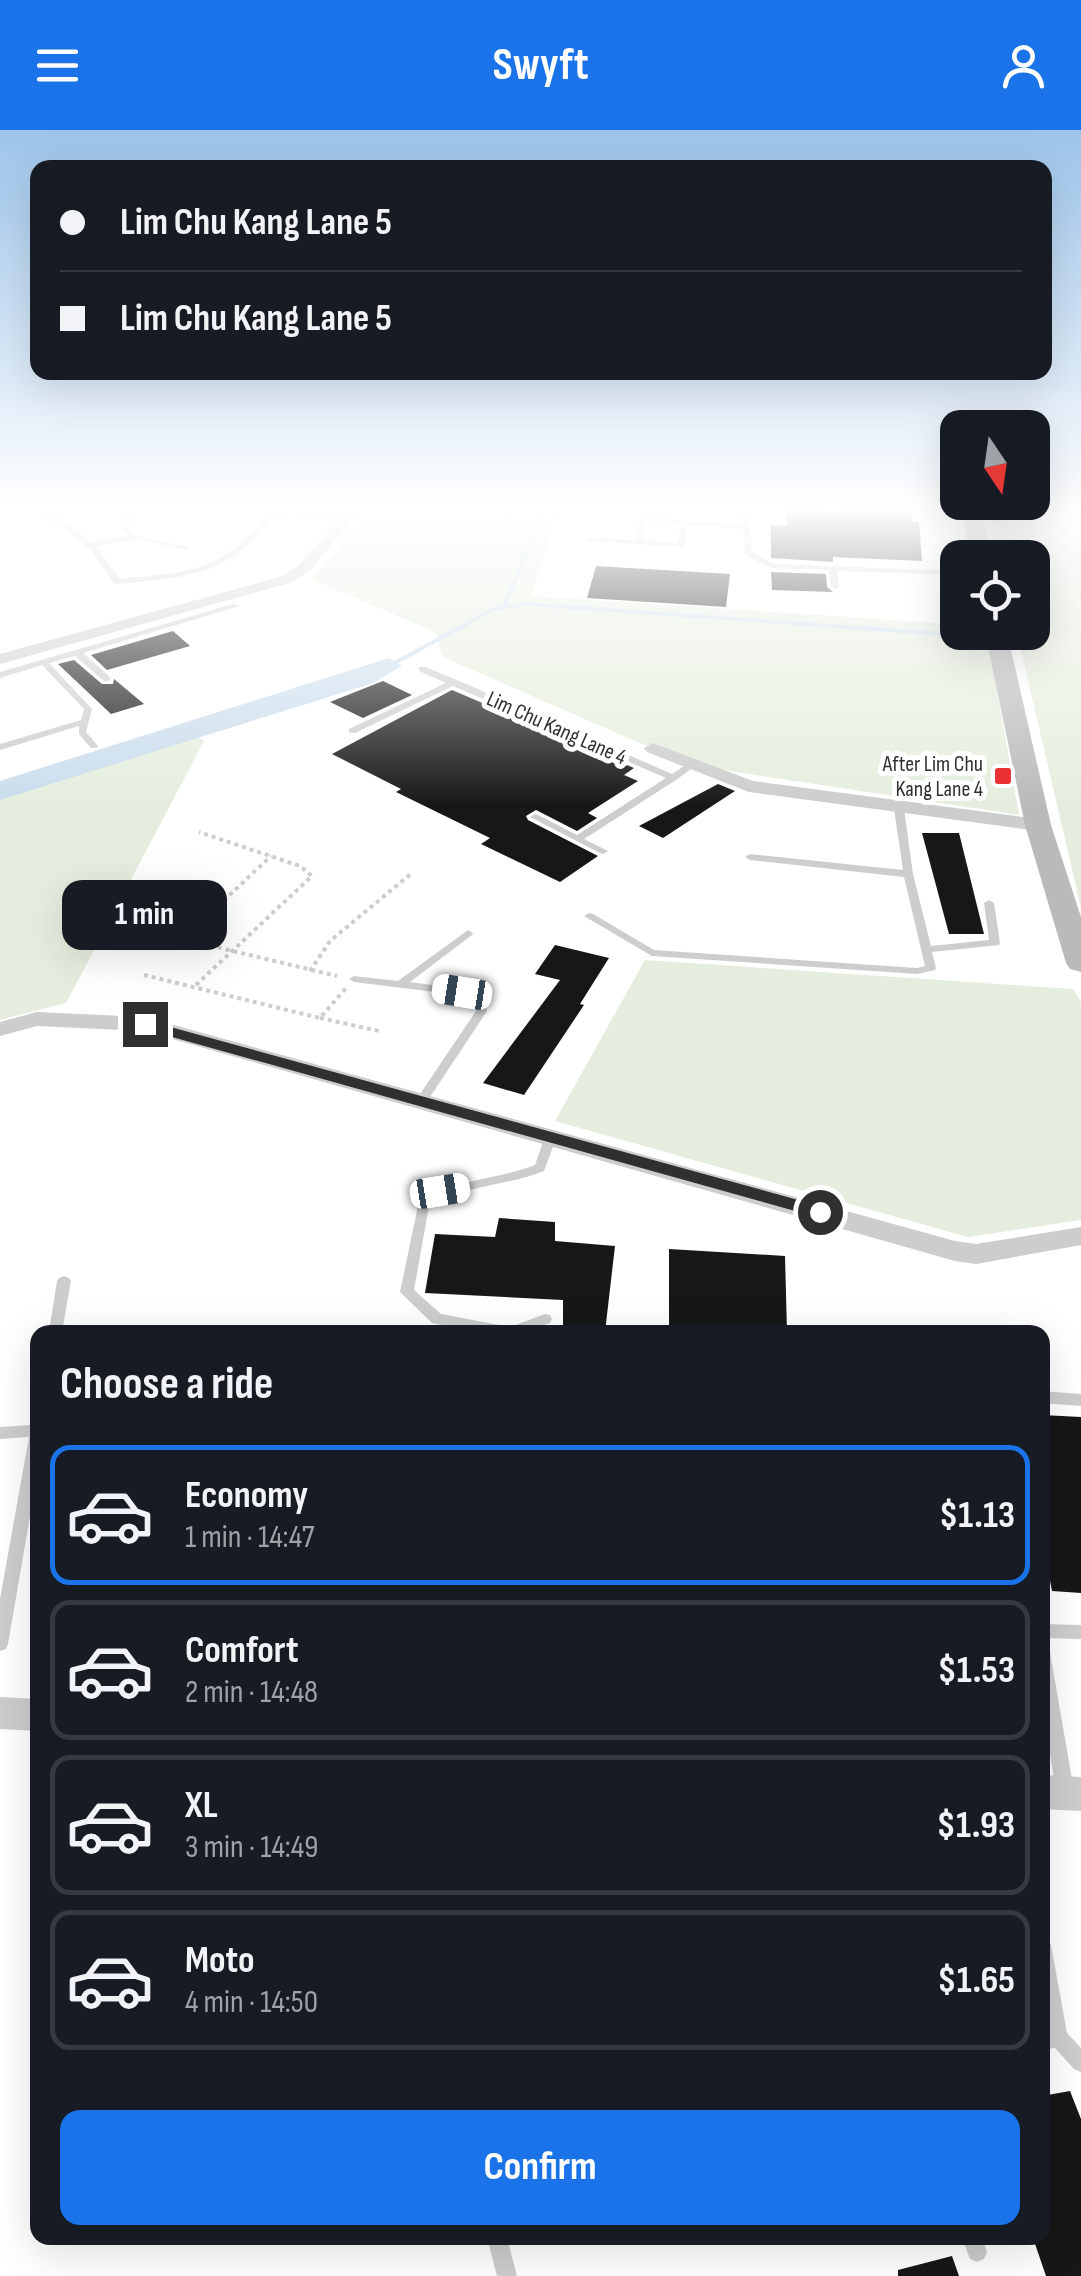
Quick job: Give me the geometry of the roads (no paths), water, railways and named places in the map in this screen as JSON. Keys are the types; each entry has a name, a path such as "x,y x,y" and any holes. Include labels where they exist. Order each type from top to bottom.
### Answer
{"main road":[{"path":"1000,650 1038,825 1081,963"}],"street":[{"path":"0,659 99,639 202,606"},
{"name":"Lim Chu Kang Lane 4","path":"653,748 690,766 749,786 1038,825"},
{"path":"0,1029 36,1019 145,1024 955,1251 976,1254 1081,1236"},
{"path":"0,1713 30,1715"}],"lane":[{"path":"0,674 76,652 99,639 235,606"},
{"path":"76,652 107,679"},
{"path":"43,662 88,709 82,732 94,746"},
{"name":"Lim Chu Kang Lane 4","path":"422,668 673,778"},
{"path":"352,731 454,682"},
{"path":"0,747 86,721"},
{"path":"577,839 690,766"},
{"path":"589,916 652,954 917,971 931,968 908,874 898,809"},
{"path":"535,817 603,851"},
{"path":"750,856 908,874"},
{"path":"929,949 995,943 989,903"},
{"path":"402,982 468,933"},
{"path":"354,979 402,982 462,992 478,999 482,1011 422,1100"},
{"path":"471,1325 436,1319 406,1292 424,1204 440,1191 520,1178 540,1168 551,1136"},
{"path":"56,1325 64,1282"},
{"path":"529,1325 545,1319"},
{"path":"1050,1398 1081,1400"},
{"path":"0,1432 30,1429"},
{"path":"0,1644 30,1469"},
{"path":"1050,1630 1081,1632"},
{"path":"1050,1706 1063,1793"},
{"path":"1050,2040 1081,2062"},
{"path":"499,2245 508,2276"}],"waterway":[{"path":"389,666 492,610 513,606"},
{"path":"555,606 940,634"},
{"path":"0,791 389,666"}],"place":[{"name":"After Lim Chu Kang Lane 4","path":"1003,776"}]}
